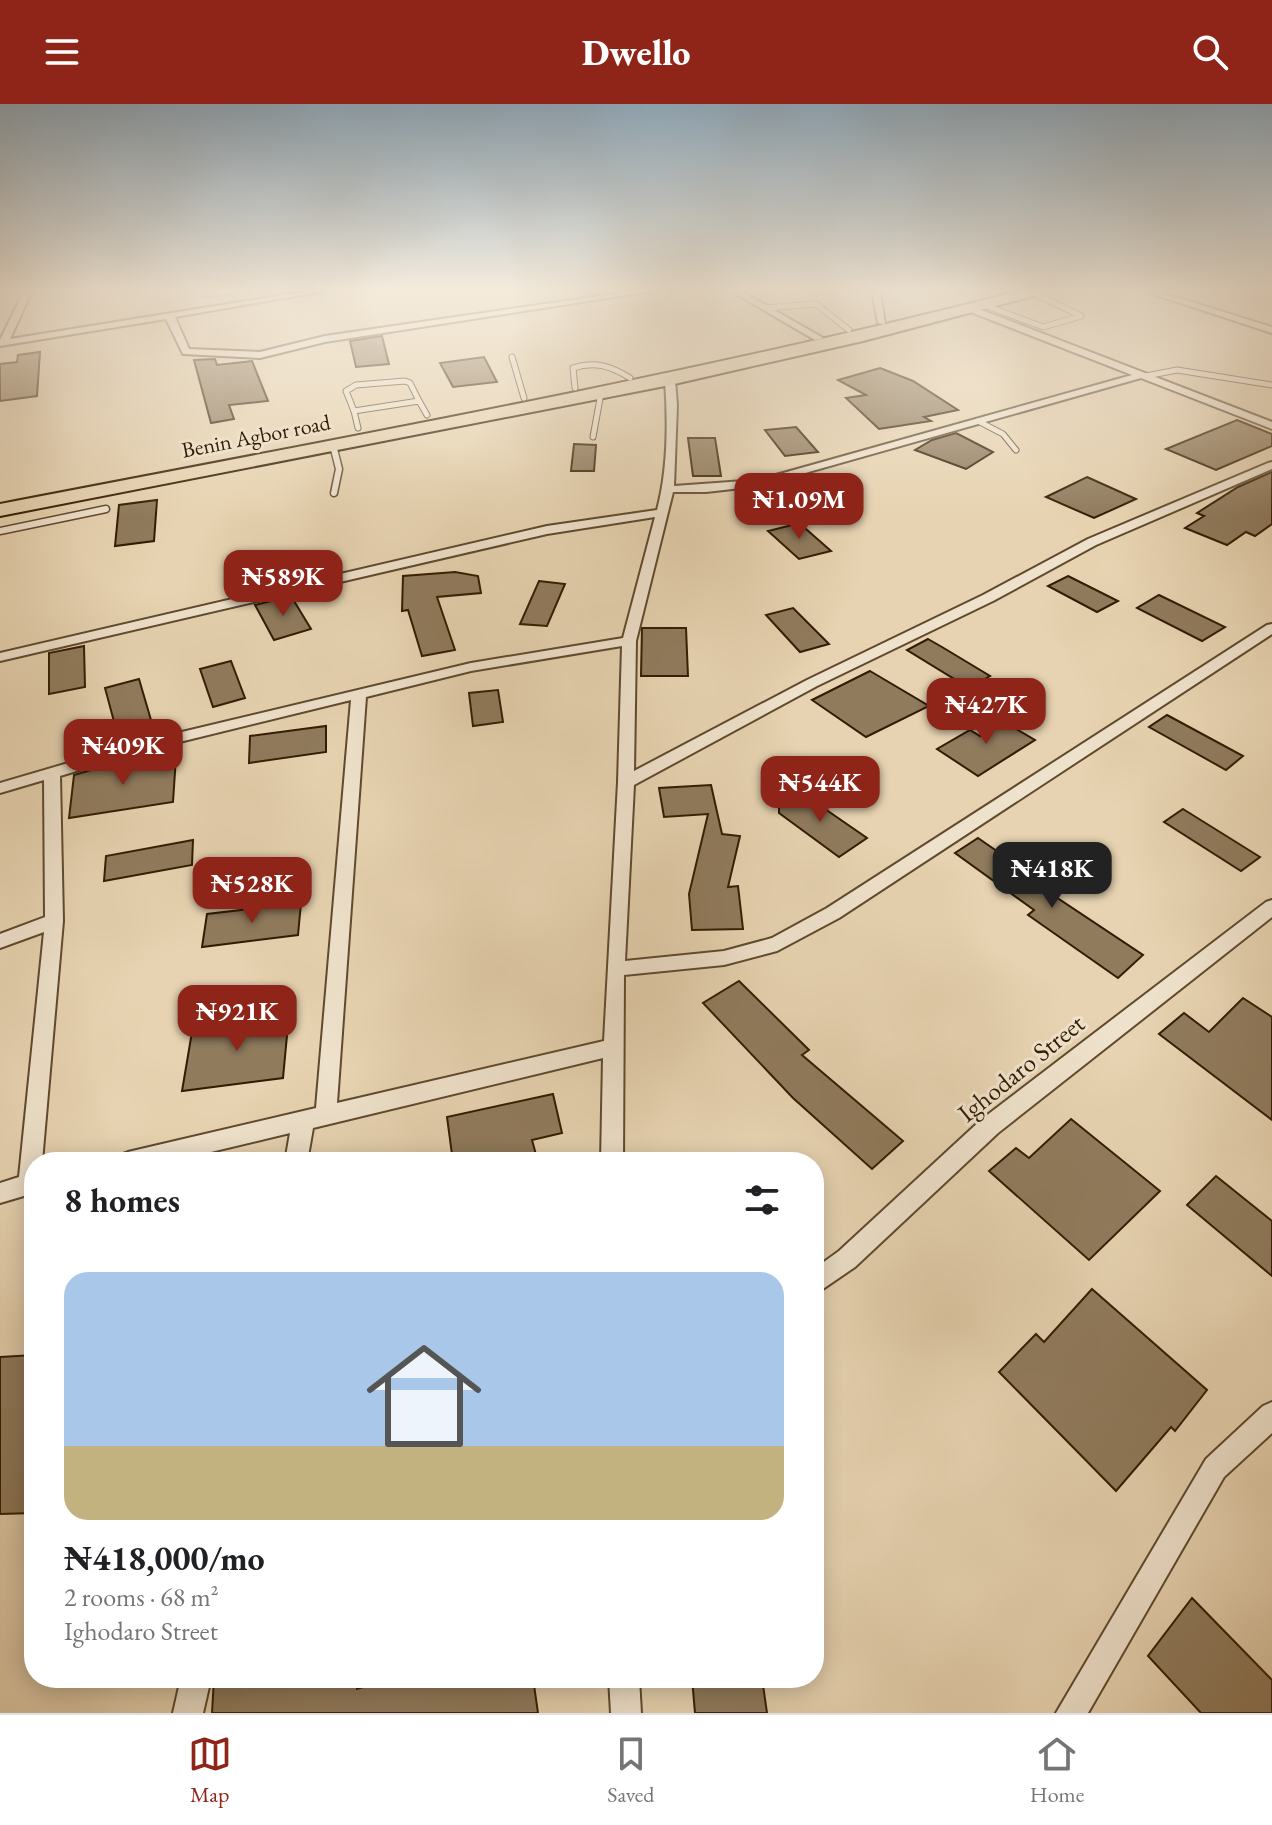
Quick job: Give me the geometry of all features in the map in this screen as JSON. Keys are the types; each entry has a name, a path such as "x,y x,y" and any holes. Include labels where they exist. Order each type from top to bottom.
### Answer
{"highway":[{"name":"Benin Agbor road","path":"0,510 232,458 356,419 423,408 524,398 686,366"},
{"name":"Benin Agbor road","path":"0,499 232,458 332,445 729,366"}],"street":[{"path":"1122,366 1272,426"},
{"path":"668,489 706,489 759,483 1144,375"},
{"path":"612,1152 615,969 626,782 629,641 668,489 672,405 670,380"},
{"path":"626,782 812,683 988,598 1092,542 1272,465"},
{"path":"0,657 547,530 660,513"},
{"path":"615,969 724,958 777,944 833,913 1007,802 1272,628"},
{"path":"0,788 140,747 471,667 629,641"},
{"path":"326,1115 359,695"},
{"path":"34,1152 54,921 52,773"},
{"name":"Ighodaro Street","path":"824,1276 847,1259 990,1126 1272,907"},
{"path":"0,941 54,921"},
{"path":"173,1152 614,1047"},
{"path":"298,1152 303,1123"},
{"path":"0,1193 24,1186"},
{"path":"1071,1713 1215,1468 1272,1415"},
{"path":"188,1713 194,1688"},
{"path":"625,1688 626,1713"}],"lane":[{"path":"515,366 524,398"},
{"path":"1144,375 1177,370 1272,385"},
{"path":"356,419 346,391 356,385 405,381 410,383 423,408"},
{"path":"593,437 601,393"},
{"path":"978,421 1003,434 1016,450"},
{"path":"332,445 339,462 340,477 334,493"},
{"path":"25,506 28,525"},
{"path":"0,531 106,509"}],"building":[{"path":"0,366 39,366 37,396 0,401"},
{"path":"196,366 254,366 268,401 229,405 234,419 211,423"},
{"path":"442,366 489,366 497,382 453,387"},
{"path":"880,368 913,381 958,410 924,417 931,421 879,429 846,398 866,395 838,380"},
{"path":"1237,420 1272,434 1272,446 1216,470 1166,449"},
{"path":"796,427 818,452 785,456 765,430"},
{"path":"956,433 993,452 966,469 915,450 932,440"},
{"path":"688,438 715,438 721,476 693,476"},
{"path":"574,444 596,445 594,471 571,471"},
{"path":"1272,472 1272,524 1255,536 1246,532 1227,545 1185,528 1204,516 1197,513 1238,487"},
{"path":"1087,477 1136,499 1094,518 1046,497"},
{"path":"157,500 154,541 115,546 119,505"},
{"path":"800,523 831,551 799,559 768,531"},
{"path":"455,572 478,576 481,593 437,597 455,650 422,656 408,610 402,611 403,576"},
{"path":"1068,576 1118,601 1097,612 1048,586"},
{"path":"539,581 565,584 547,626 520,624"},
{"path":"1159,595 1225,627 1202,641 1137,608"},
{"path":"291,596 311,629 274,640 255,605"},
{"path":"793,608 829,644 800,652 766,615"},
{"path":"642,628 686,628 688,676 641,676"},
{"path":"928,639 990,676 969,688 907,650"},
{"path":"84,646 85,687 49,694 49,653"},
{"path":"231,661 245,698 213,707 200,669"},
{"path":"870,671 929,706 866,737 812,700"},
{"path":"139,679 151,720 116,729 105,688"},
{"path":"498,690 503,722 473,726 469,693"},
{"path":"992,715 1035,740 978,776 937,749 970,730 980,736"},
{"path":"1167,715 1243,756 1226,770 1149,727"},
{"path":"326,726 326,752 249,763 250,736"},
{"path":"176,757 173,802 69,818 74,775 115,763 115,767"},
{"path":"711,785 722,834 740,836 728,887 738,886 743,929 692,930 689,894 708,814 664,817 659,788"},
{"path":"799,791 867,838 839,857 779,813 779,804"},
{"path":"1183,809 1260,857 1241,871 1164,822"},
{"path":"978,838 1047,886 1044,889 1143,955 1118,978 1028,915 1034,910 955,853"},
{"path":"193,840 192,865 104,881 106,856"},
{"path":"301,903 298,935 202,947 207,914"},
{"path":"739,981 809,1050 802,1055 903,1141 872,1169 793,1098 703,1003"},
{"path":"1243,998 1272,1017 1272,1120 1159,1034 1184,1013 1209,1032"},
{"path":"289,1014 283,1078 182,1091 193,1026"},
{"path":"553,1094 562,1133 532,1140 535,1152 452,1152 447,1117"},
{"path":"1071,1119 1160,1191 1089,1260 989,1171 1016,1148 1029,1158"},
{"path":"1216,1176 1272,1221 1272,1276 1187,1205"},
{"path":"1092,1289 1207,1390 1175,1431 1171,1427 1116,1491 999,1372 1036,1334 1044,1342"},
{"path":"24,1356 24,1513 0,1514 0,1357"},
{"path":"1192,1598 1272,1680 1272,1713 1201,1713 1148,1656"},
{"path":"213,1688 534,1688 538,1713 212,1713"},
{"path":"693,1688 763,1688 767,1713 695,1713"}]}
